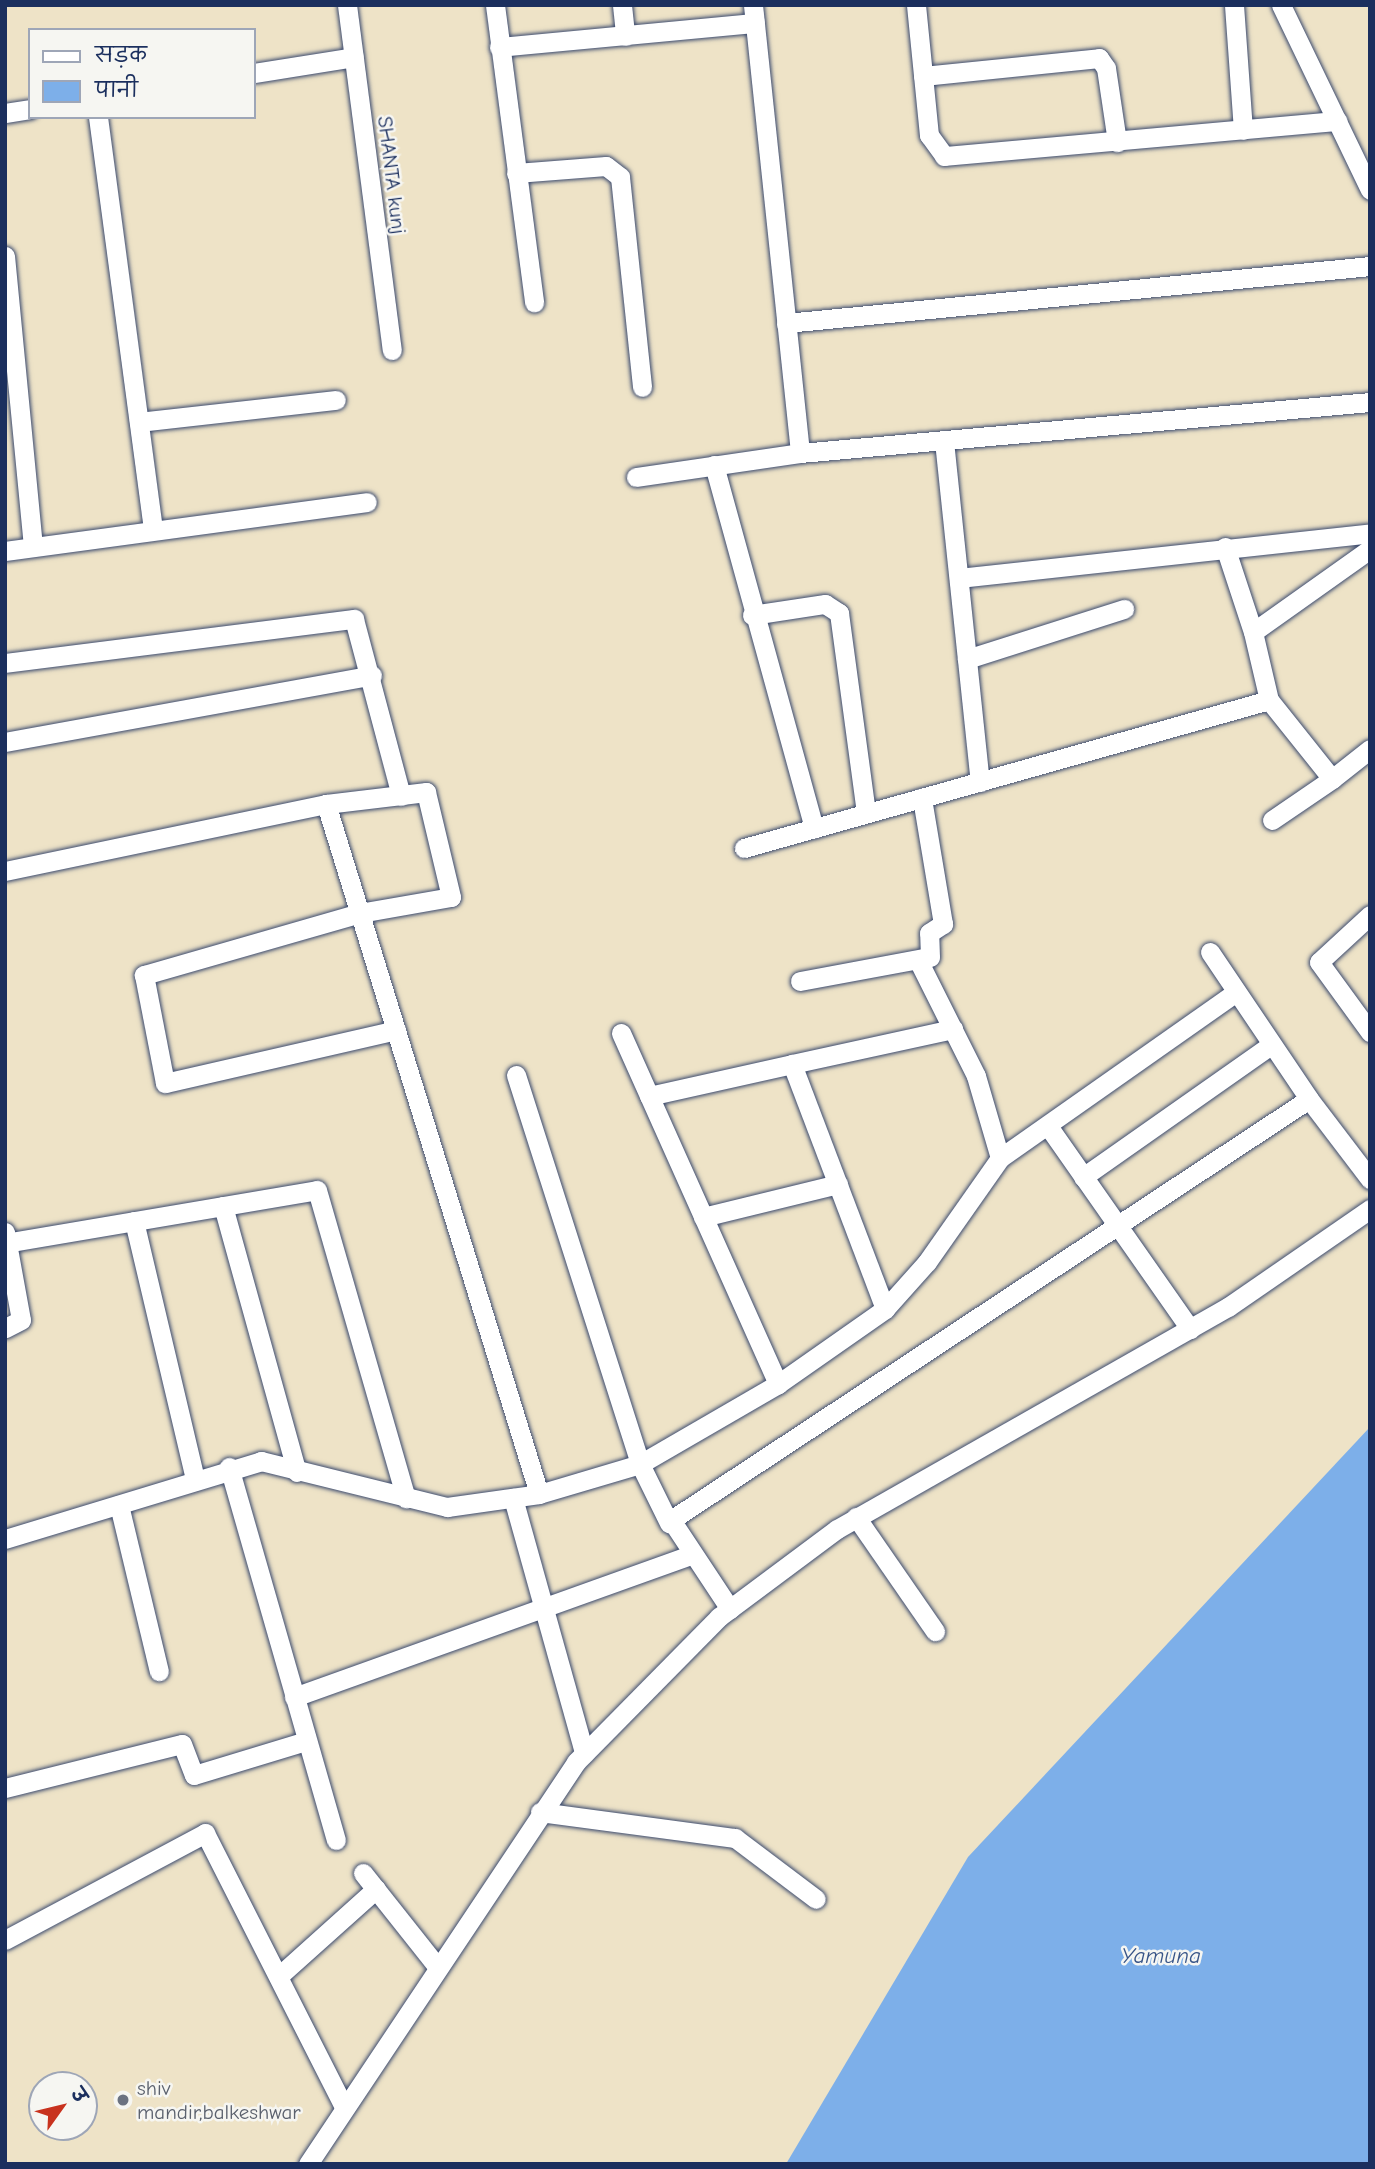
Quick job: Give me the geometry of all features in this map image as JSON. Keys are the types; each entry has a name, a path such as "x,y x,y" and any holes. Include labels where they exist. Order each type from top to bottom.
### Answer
{"street":[{"name":"SHANTA kunj","path":"347,5 392,350"},
{"path":"495,5 534,302"},
{"path":"622,5 625,36"},
{"path":"916,5 929,135 944,156 1337,121"},
{"path":"1234,5 1243,130"},
{"path":"1281,5 1370,190"},
{"path":"499,47 625,36 754,14 800,453"},
{"path":"256,74 354,57"},
{"path":"923,76 1099,58 1106,68 1117,142"},
{"path":"5,113 28,109"},
{"path":"97,119 153,528"},
{"path":"516,173 606,166 620,177 642,387"},
{"path":"5,256 33,547"},
{"path":"786,324 1370,266"},
{"path":"139,422 336,400"},
{"path":"636,477 800,453 1370,402"},
{"path":"944,441 980,782"},
{"path":"713,465 752,615 814,828"},
{"path":"5,551 153,528 367,502"},
{"path":"958,578 1370,533"},
{"path":"1225,547 1253,632 1269,700 1332,779"},
{"path":"1253,632 1370,549"},
{"path":"752,615 825,604 839,613 866,813"},
{"path":"967,659 1124,609"},
{"path":"5,663 349,618 360,627 401,796"},
{"path":"5,742 372,675"},
{"path":"744,848 1269,700"},
{"path":"1272,820 1370,749"},
{"path":"5,871 326,804 401,796 431,796 451,897 360,913 145,972 164,1081 396,1030"},
{"path":"800,981 919,962 930,957 929,933 943,924 922,797"},
{"path":"326,804 539,1494"},
{"path":"1370,915 1320,961 1370,1032"},
{"path":"1210,952 1235,993 1309,1099 1370,1179"},
{"path":"919,962 986,1102 1000,1158"},
{"path":"5,1539 229,1468 261,1461 447,1507 539,1494 640,1464 778,1384 885,1309 927,1262 1000,1158 1235,993"},
{"path":"649,1096 953,1029"},
{"path":"621,1033 778,1384"},
{"path":"1083,1177 1272,1045"},
{"path":"792,1064 885,1309"},
{"path":"516,1076 640,1464 669,1523 730,1609"},
{"path":"669,1523 1120,1230 1309,1099"},
{"path":"1048,1126 1190,1329"},
{"path":"703,1217 838,1184"},
{"path":"6,1243 310,1189 321,1195 406,1498"},
{"path":"223,1206 297,1472"},
{"path":"308,2164 436,1965 540,1812 584,1753 730,1609 856,1517 1190,1329 1285,1272 1370,1209"},
{"path":"134,1222 195,1480"},
{"path":"5,1232 21,1320 5,1328"},
{"path":"229,1468 336,1840"},
{"path":"513,1498 584,1753"},
{"path":"119,1505 159,1671"},
{"path":"856,1517 936,1631"},
{"path":"294,1697 691,1555"},
{"path":"5,1788 183,1744 194,1775 306,1741"},
{"path":"540,1812 735,1838 816,1899"},
{"path":"5,1940 205,1833 280,1975 344,2107"},
{"path":"363,1873 436,1965"},
{"path":"280,1975 376,1889"}],"water":[{"name":"Yamuna","path":"1370,1427 1370,2164 786,2164 968,1857"}],"place":[{"name":"shiv mandir,balkeshwar","path":"123,2100"}]}
